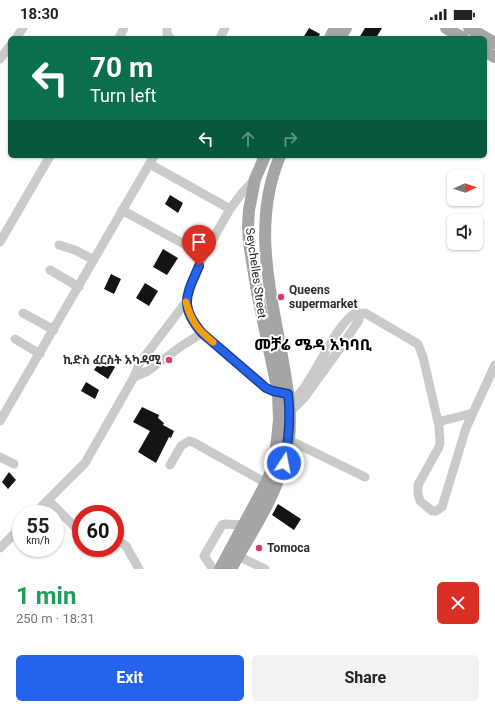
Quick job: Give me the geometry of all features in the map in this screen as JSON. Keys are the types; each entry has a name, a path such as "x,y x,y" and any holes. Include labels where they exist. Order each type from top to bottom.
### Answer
{"main road":[{"path":"446,28 459,36"},
{"path":"469,28 483,36"},
{"name":"Seychelles Street","path":"220,569 273,467 284,403 269,354 249,244 249,210 255,179 264,158"},
{"name":"Seychelles Street","path":"231,569 271,498 280,478 289,440 264,241 268,194 274,169 279,158"}],"street":[{"path":"0,59 8,49"},
{"path":"0,242 49,158"},
{"path":"0,422 4,405 40,354 152,160 230,209"},
{"path":"43,505 85,463 134,377 139,364 186,302 189,288 204,255 230,209 255,179"},
{"path":"122,210 204,255"},
{"path":"59,245 75,250 94,260"},
{"path":"50,270 79,287"},
{"path":"186,302 189,314 202,333 284,403 308,392 359,320 359,313 365,313 418,344 423,357 440,435 439,447 418,485 420,501 432,511 436,511 442,507 466,428 495,365"},
{"path":"24,313 54,330"},
{"path":"134,377 148,371 180,346 202,333"},
{"path":"15,338 40,354"},
{"path":"438,422 473,412"},
{"path":"289,440 365,477"},
{"path":"170,465 181,446 189,441 266,483"},
{"path":"0,457 14,464"},
{"path":"48,500 72,524"},
{"path":"213,569 204,556 222,525 244,525"},
{"path":"0,548 12,536"},
{"path":"124,544 139,569"},
{"path":"238,556 265,569"}],"building":[{"path":"309,28 320,34 319,36 304,36"},
{"path":"365,28 382,28 377,36 360,36"},
{"path":"170,195 183,203 178,213 165,204"},
{"path":"163,249 178,258 167,275 153,267"},
{"path":"111,274 121,279 114,294 104,289"},
{"path":"145,283 158,291 149,306 136,298"},
{"path":"102,359 115,367 108,379 94,370"},
{"path":"86,382 99,390 95,399 81,391"},
{"path":"142,407 159,415 158,418 164,423 163,425 174,431 171,438 169,437 156,463 138,452 150,431 133,422"},
{"path":"9,472 16,480 8,489 2,482"},
{"path":"278,504 301,519 294,530 272,515"}],"slow traffic":[{"path":"186,302 189,314 194,322 202,333 213,342"}],"place":[{"name":"Queens supermarket","path":"281,297"},
{"name":"ኪድስ ፈርስት አካዳሚ","path":"169,360"},
{"name":"Tomoca","path":"259,548"}],"district":[{"name":"መቻሬ ሜዳ አካባቢ","path":"313,344"}],"route":[{"path":"199,266 189,288 186,302 189,314 194,322 202,333 266,388 288,394 291,411 289,440 284,463"}]}
